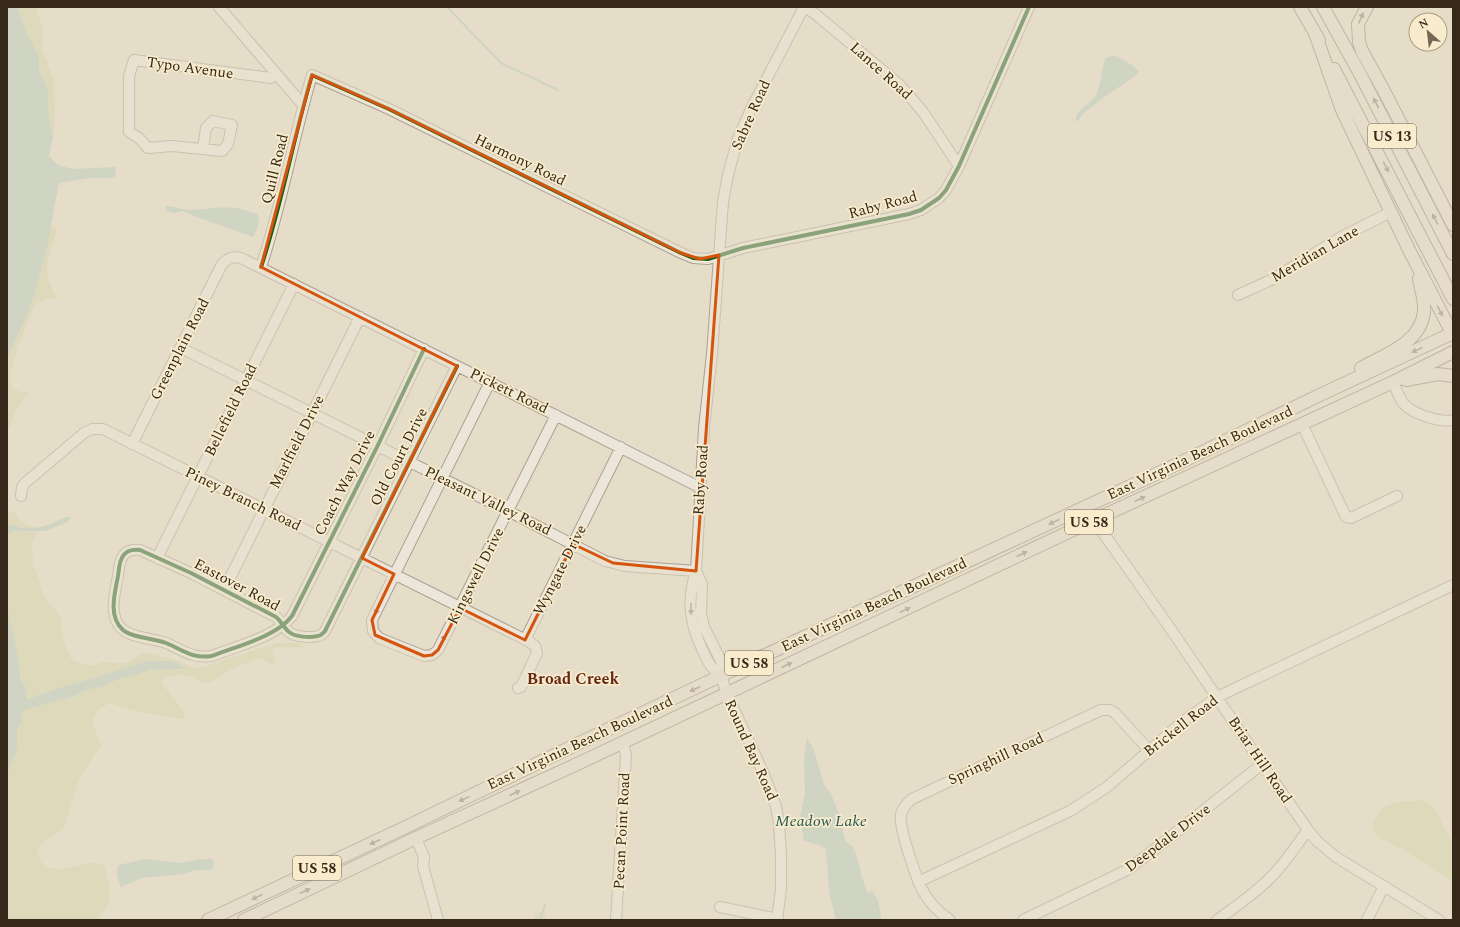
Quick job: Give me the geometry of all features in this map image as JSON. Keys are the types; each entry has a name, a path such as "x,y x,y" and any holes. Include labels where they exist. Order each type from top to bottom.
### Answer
{"main road":[{"name":"US 13","path":"1300,7 1363,124 1453,299"},
{"name":"US 13","path":"1323,7 1359,72 1453,254"},
{"path":"1365,57 1359,42 1358,24 1366,7"},
{"path":"1330,19 1343,28 1365,57 1386,94 1453,225"},
{"path":"1315,33 1342,110 1416,264 1453,334"},
{"path":"1322,394 1356,370 1400,346 1415,334 1420,326 1424,312 1424,303 1416,264"},
{"name":"East Virginia Beach Boulevard","path":"208,920 721,676 1453,334"},
{"name":"East Virginia Beach Boulevard","path":"244,920 416,838 623,743 1094,520 1393,382 1453,352"},
{"path":"1393,382 1438,374 1453,376"}],"street":[{"name":"Lance Road","path":"804,7 814,13 899,84 923,112 959,166"},
{"name":"Sabre Road","path":"719,255 723,202 728,175 738,138 751,109 804,7"},
{"name":"Raby Road","path":"721,676 722,663 704,627 701,613 702,584 696,571 704,428 712,354 719,255 743,248 909,214 922,210 939,198 946,190 959,166 1029,7"},
{"path":"223,11 303,105"},
{"name":"Typo Avenue","path":"202,149 172,146 148,148 139,138 129,132 129,76 134,60 271,78 276,74"},
{"name":"Harmony Road","path":"312,75 389,109 681,253 700,259 708,259 719,255"},
{"name":"Quill Road","path":"261,267 283,190 303,105 312,75"},
{"name":"Meridian Lane","path":"1238,295 1273,279 1341,237 1391,212"},
{"name":"Pickett Road","path":"231,258 242,258 261,267 701,488"},
{"name":"Greenplain Road","path":"132,444 222,264 231,258"},
{"name":"Bellefield Road","path":"157,558 294,284"},
{"name":"Marlfield Drive","path":"224,590 360,317"},
{"name":"Pleasant Valley Road","path":"181,348 613,563 625,566 696,571"},
{"name":"Coach Way Drive","path":"284,625 292,616 424,349"},
{"name":"Old Court Drive","path":"362,558 457,366"},
{"path":"394,574 490,382"},
{"path":"1393,382 1400,399 1409,409 1424,416 1442,421 1453,420"},
{"name":"Kingswell Drive","path":"394,574 372,620 372,631 379,638 427,657 435,653 460,608 556,415"},
{"path":"1302,424 1346,517 1350,518 1397,496"},
{"name":"Piney Branch Road","path":"21,496 22,487 25,483 89,430 99,428 103,429 525,640"},
{"name":"Wyngate Drive","path":"525,640 621,447"},
{"name":"Briar Hill Road","path":"1094,520 1308,830 1326,850 1438,920"},
{"name":"Eastover Road","path":"284,625 269,634 212,656 204,657 190,655 153,638 127,633 118,624 114,610 114,600 121,560 126,553 134,549 140,550 224,590 276,617 284,625 290,632 296,635 318,636 326,631 362,558"},
{"name":"Brickell Road","path":"918,882 1070,811 1107,787 1198,710 1217,697 1453,585"},
{"path":"518,688 521,687 537,653 535,646 525,640"},
{"name":"Round Bay Road","path":"721,676 727,694 763,772 776,806 781,856 781,897 777,919"},
{"name":"Springhill Road","path":"918,882 901,819 904,808 912,799 1101,710 1110,710 1115,712 1150,750"},
{"name":"Pecan Point Road","path":"616,920 626,755 623,743"},
{"name":"Deepdale Drive","path":"1023,920 1127,870 1262,764"},
{"path":"1217,920 1270,879 1282,866 1308,830"},
{"path":"416,838 424,857 423,866 438,920"},
{"path":"918,882 933,906 950,920"},
{"path":"1367,920 1384,886"},
{"path":"720,907 777,919"}],"highlighted area":[{"path":"312,75 389,109 681,253 700,259 719,255 696,571 613,563 573,544 525,640 460,608 438,650 432,655 424,656 375,635 372,620 394,574 362,558 457,366 261,267"}],"green space":[{"path":"17,7 36,7 42,25 42,49 54,80 55,127 53,137 48,110 48,91 39,70 39,56 28,36"},
{"path":"51,224 57,230 49,256 47,275 58,299 45,299 35,305 18,346 10,376 12,388 23,393 29,392 16,409 10,426 7,429 7,358 27,315 36,289 46,253"},
{"path":"7,511 15,513 22,523 36,528 23,528 14,524 7,526"},
{"path":"16,531 37,532 32,544 33,564 45,598 60,616 63,640 70,657 74,661 91,666 102,662 127,663 142,653 148,653 177,660 193,668 203,667 276,643 298,643 306,647 276,647 272,649 276,661 275,665 259,658 234,668 211,682 202,683 191,676 177,675 164,677 162,681 163,685 184,712 183,719 139,712 109,703 98,710 92,721 101,745 79,778 64,828 42,843 37,850 41,862 47,868 63,869 90,863 105,866 110,895 108,904 101,913 99,920 7,920 7,774 17,739 17,730 22,722 22,711 69,698 86,690 101,687 119,679 152,669 181,670 178,663 170,661 147,661 32,698 26,698 26,689 21,681 16,646 7,608 7,534"},
{"path":"1422,799 1434,808 1453,845 1453,881 1402,849 1382,839 1374,832 1372,824 1378,814 1387,805"},
{"path":"541,912 546,916 546,920 533,920 535,915"}],"water":[{"path":"7,7 17,7 28,36 39,56 39,70 48,91 48,110 53,137 49,156 58,165 72,169 116,167 115,178 90,178 59,183 46,253 36,289 27,315 7,358"},
{"path":"1114,55 1132,65 1139,71 1138,74 1103,98 1083,114 1077,122 1076,120 1078,113 1092,101 1097,94 1106,58"},
{"path":"166,206 190,210 232,208 248,211 258,215 259,217 257,229 253,237 183,211 174,213 166,211"},
{"path":"66,517 70,517 68,522 45,531 16,531 7,534 7,526 9,525 15,525 22,528 35,528 51,524"},
{"path":"7,608 16,646 21,681 26,689 26,698 29,699 147,661 170,661 178,663 186,669 152,669 119,679 101,687 86,690 69,698 22,711 22,722 17,730 17,749 7,774"},
{"name":"Meadow Lake","path":"807,738 814,750 824,785 831,794 841,819 845,841 853,847 855,852 865,887 868,893 872,891 879,902 881,920 837,920 829,891 826,849 816,844 804,841 800,816 805,794 804,758"},
{"path":"146,859 180,863 201,859 212,859 214,863 212,870 195,870 184,874 141,878 121,887 117,873 119,865"}],"waterway":[{"path":"447,7 501,63 558,90"},
{"path":"540,920 545,905"}],"cycle path":[{"path":"261,267 275,219 312,75 389,109 681,253 693,258 708,259 743,248 909,214 921,210 939,198 946,190 959,166 1029,7"},
{"path":"424,349 377,447 292,616 285,623 276,630 255,640 212,656 205,657 193,655 161,641 136,636 122,629 118,624 114,611 114,596 119,566 126,552 130,550 140,550 191,573 276,617 281,622 282,624 284,627 292,634 307,637 321,635 325,631 457,366"}],"district":[{"name":"Broad Creek","path":"573,679"}]}
